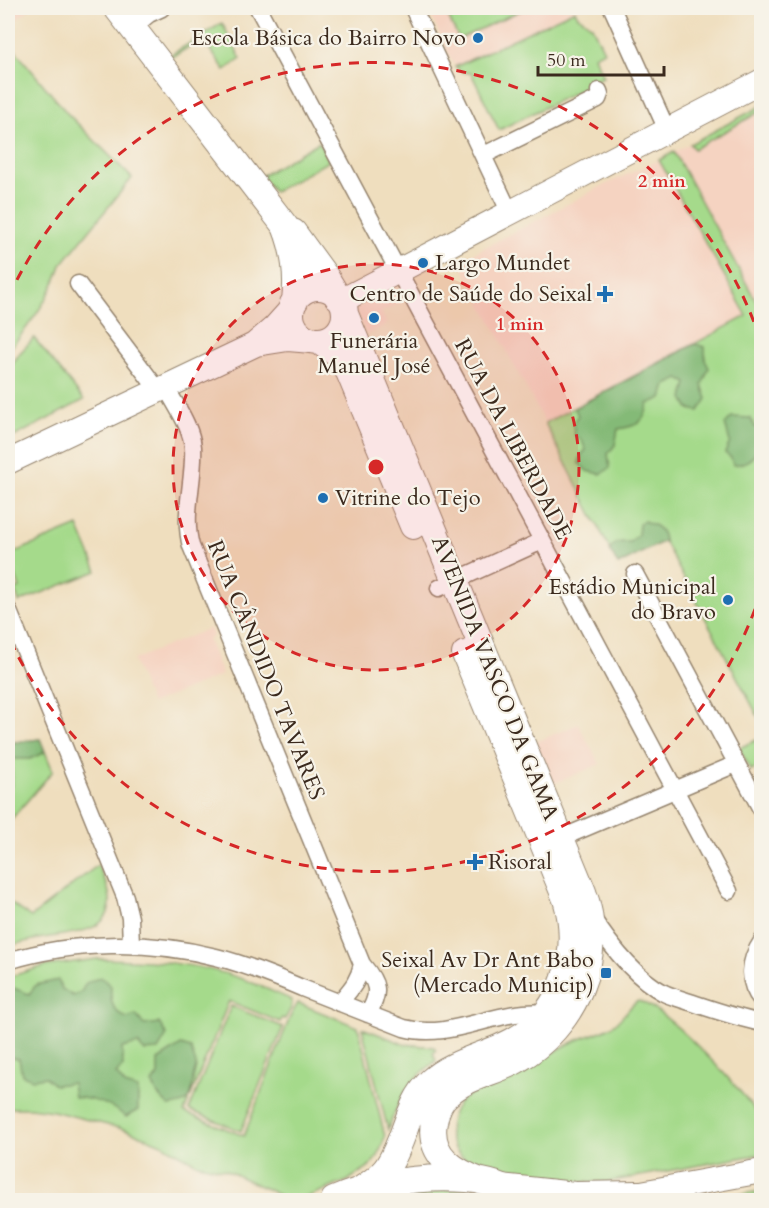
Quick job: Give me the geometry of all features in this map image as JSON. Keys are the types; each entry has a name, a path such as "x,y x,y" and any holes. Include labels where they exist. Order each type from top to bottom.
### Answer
{"main road":[{"name":"AVENIDA VASCO DA GAMA","path":"117,8 279,217 301,242 341,304 446,584 580,913"},
{"name":"AVENIDA VASCO DA GAMA","path":"279,217 289,235 295,257 297,279 294,304"},
{"path":"318,288 326,289 341,304 344,321 336,334 316,341 299,333 295,328 292,321 294,304 304,292 318,288"},
{"name":"AVENIDA VASCO DA GAMA","path":"316,341 338,355 354,382 446,584"},
{"path":"346,1196 375,1180 388,1166 412,1106 431,1080 444,1071 514,1041 545,1013 557,997 568,968 580,913"},
{"path":"500,1190 456,1171 440,1155 433,1135 437,1108 453,1089 517,1060 542,1043 561,1022 578,994 587,968 591,930 580,913"},
{"path":"346,1196 384,1184 446,1178 500,1190"}],"street":[{"path":"132,28 162,8"},
{"name":"RUA DA LIBERDADE","path":"258,8 729,891"},
{"path":"413,8 510,213"},
{"path":"612,8 667,130"},
{"path":"341,304 399,271 762,81"},
{"path":"484,155 598,99 599,91"},
{"name":"RUA CÂNDIDO TAVARES","path":"78,284 162,389 188,429 193,446 188,522 191,546 362,964 372,976 376,986 375,1002 368,1014"},
{"path":"8,462 254,345 275,327 294,304"},
{"path":"254,345 288,339 316,341"},
{"path":"446,584 542,542"},
{"path":"635,574 762,811"},
{"path":"8,609 125,897 130,918 131,945"},
{"path":"552,842 736,764"},
{"name":"AVENIDA VASCO DA GAMA","path":"580,913 627,962 664,993 729,1016 762,1023"},
{"path":"762,941 753,955 750,970 754,987 762,1001"},
{"path":"8,962 50,951 73,948 131,945 158,947 217,957 254,969 404,1028 431,1032 525,1013 545,1013"},
{"path":"339,1003 355,985 360,976 362,964"},
{"path":"500,1190 632,1197 762,1171"}],"shaded area":[{"path":"8,8 31,8 8,26"},
{"name":"Escola Básica do Bairro Novo","path":"427,8 579,8 455,67"},
{"name":"Centro de Saúde do Seixal","path":"761,106 761,342 747,316 545,423 459,261"},
{"path":"393,289 398,290 404,301 381,312 387,324 366,335 357,308"},
{"path":"210,628 213,636 208,639 222,675 151,704 133,660"},
{"path":"578,724 600,764 551,785 533,743"}],"green space":[{"path":"444,8 526,8 459,39"},
{"path":"575,10 577,15 592,26 604,51 594,56 603,77 499,130 471,73 462,72 455,67"},
{"path":"222,23 241,59 225,70 202,39 171,58 169,56"},
{"path":"8,42 67,113 132,178 61,265 46,300 8,351"},
{"path":"761,106 761,111 694,149 690,144"},
{"path":"319,142 329,161 274,192 261,176"},
{"path":"674,152 761,310 761,722 664,541 618,565 545,423 747,316 659,160"},
{"path":"34,338 84,400 8,440 8,371 19,354"},
{"path":"695,344 705,347 705,360 709,368 702,385 707,399 699,411 689,409 683,398 687,383 679,379 666,385 662,398 648,404 645,416 639,423 618,429 615,445 608,454 610,468 601,474 587,471 579,463 581,455 586,450 582,441 575,435 573,424 578,416 575,408"},
{"path":"732,417 750,418 755,427 761,423 761,438 757,451 748,461 733,465 731,458 725,453 730,442 725,424"},
{"path":"644,521 658,528 664,541 618,565 610,550 618,543 630,542 638,535 639,524"},
{"path":"78,526 97,571 19,602 15,590 20,588 8,555"},
{"path":"761,738 761,766 751,770 739,748"},
{"path":"40,739 53,771 8,823 8,743"},
{"path":"40,739 45,752 30,759 11,759 12,784 8,790 8,743"},
{"path":"98,865 110,896 109,911 104,919 97,925 78,932 8,946 8,901 31,917"},
{"path":"97,959 153,961 209,969 245,980 292,1000 291,1008 285,1019 282,1018 280,1022 229,1001 184,1112 244,1136 290,1017 298,1003 358,1027 385,1137 378,1156 370,1166 347,1181 299,1200 270,1200 279,1195 226,1170 198,1164 164,1145 127,1130 53,1111 8,1108 8,977 45,966"},
{"path":"101,977 111,986 112,1001 118,1013 127,1018 136,1015 144,1025 159,1023 167,1035 158,1050 144,1051 138,1044 122,1048 123,1066 116,1074 125,1085 138,1089 138,1110 126,1117 102,1103 74,1097 72,1083 54,1085 45,1077 33,1079 22,1075 19,1059 8,1057 8,989 11,987 29,994 36,985 58,980 62,989 73,996 81,992 86,983"},
{"path":"638,1001 666,1018 685,1034 722,1071 752,1106 760,1118 763,1131 761,1154 607,1182 574,1182 544,1179 481,1167 456,1151 450,1138 450,1123 454,1110 463,1099 483,1088 518,1075 570,1043 613,1025"},
{"path":"231,1006 283,1027 241,1131 189,1110"},
{"path":"362,1028 404,1044 434,1047 436,1051 433,1053 436,1061 418,1076 406,1091 388,1130"},
{"path":"181,1045 191,1048 196,1064 192,1092 186,1102 169,1106 158,1095 152,1083 158,1075 158,1060"},
{"path":"471,1189 499,1200 353,1200 392,1192"},
{"path":"761,1191 761,1200 706,1200"}],"place":[{"name":"Escola Básica do Bairro Novo","path":"478,38"},
{"name":"Largo Mundet","path":"423,263"},
{"name":"Centro de Saúde do Seixal","path":"605,294"},
{"name":"Funerária Manuel José","path":"374,318"},
{"name":"Vitrine do Tejo","path":"323,498"},
{"name":"Estádio Municipal do Bravo","path":"728,600"},
{"name":"Risoral","path":"475,862"},
{"name":"Seixal Av Dr Ant Babo (Mercado Municip)","path":"606,973"}]}
